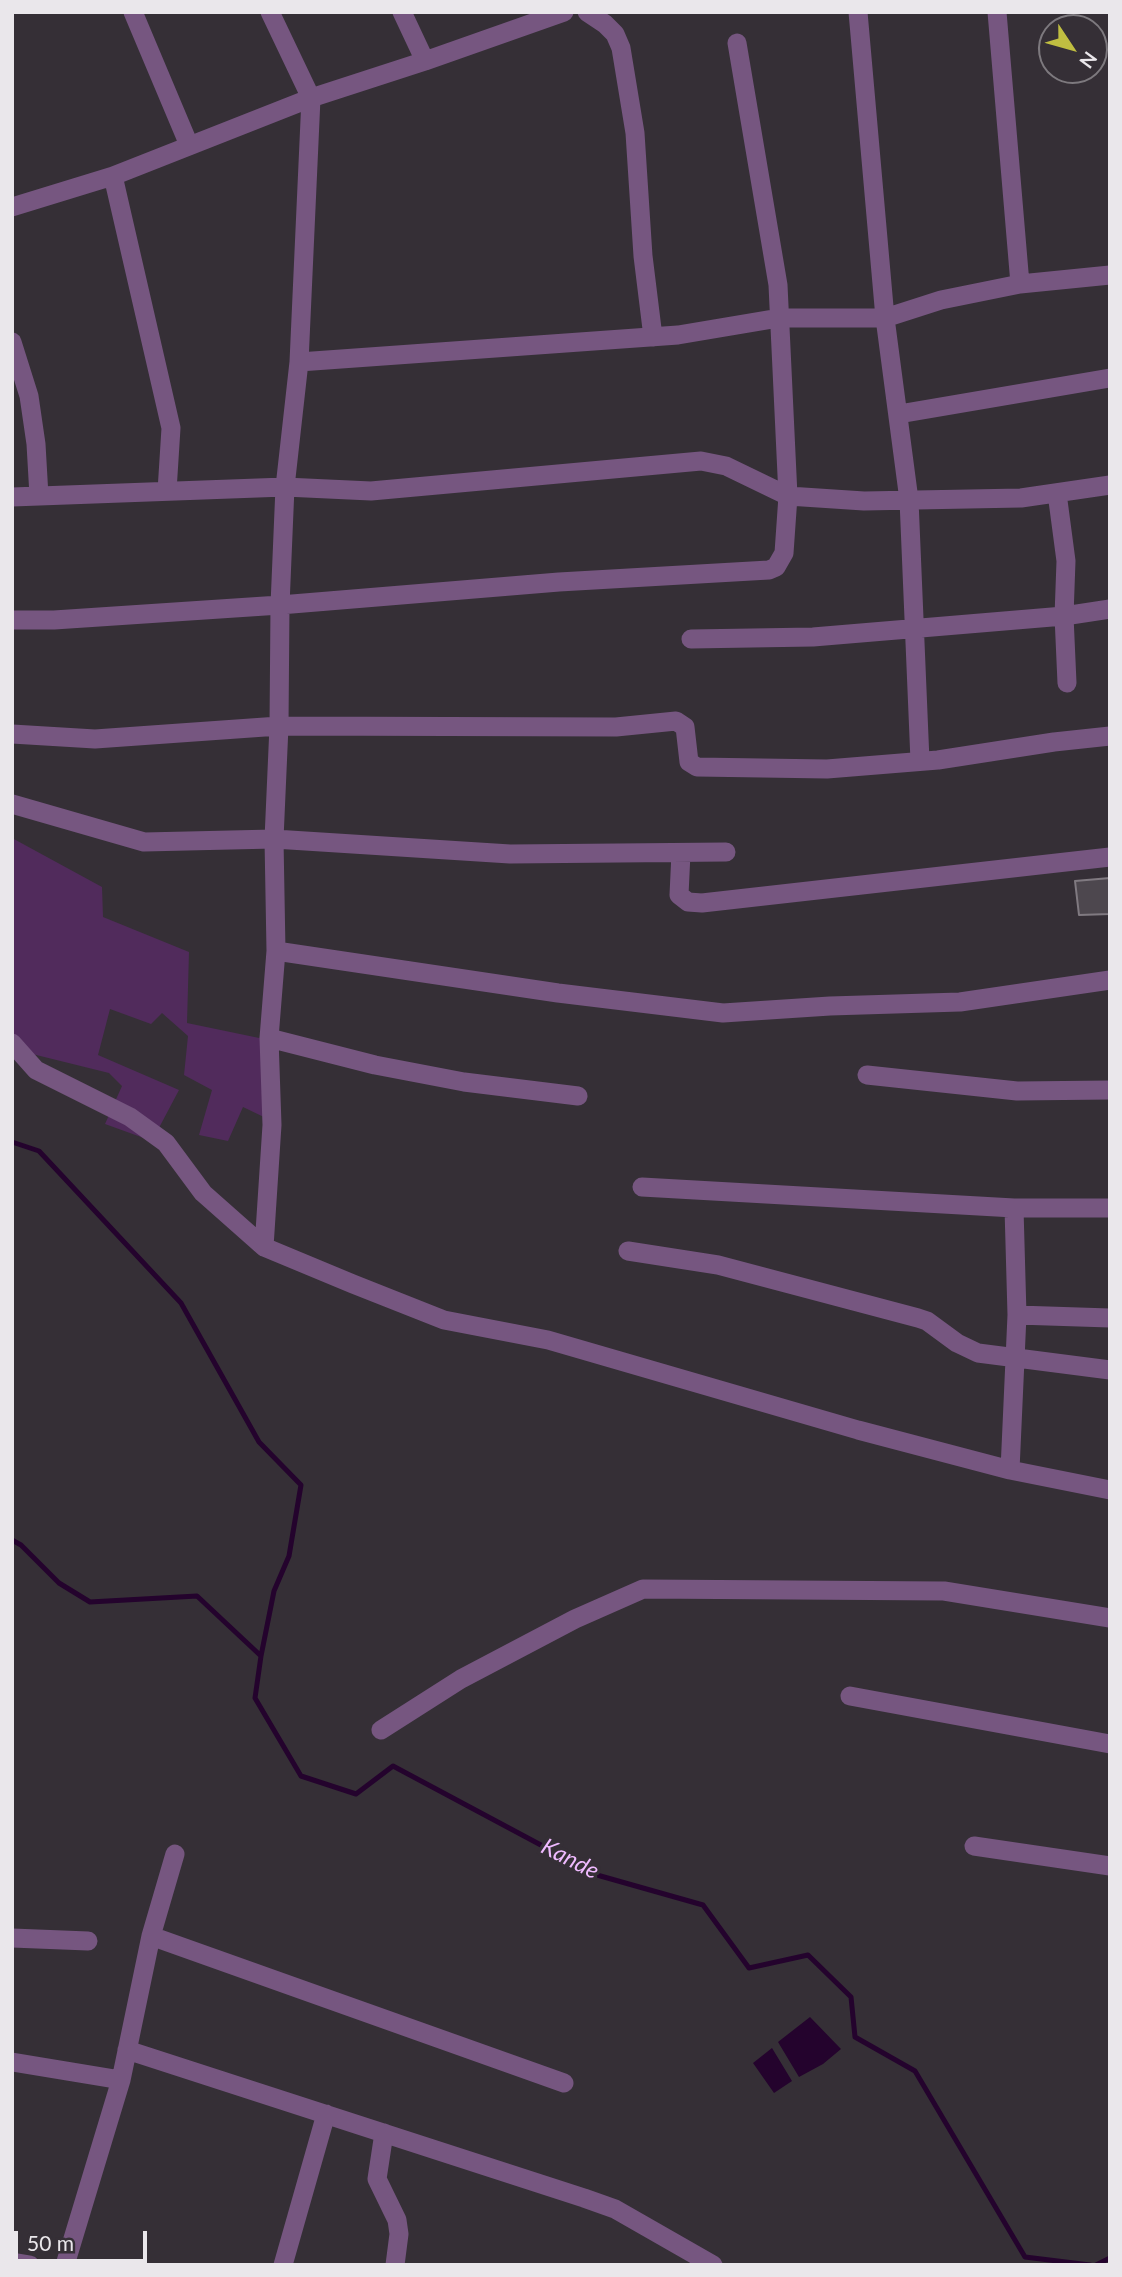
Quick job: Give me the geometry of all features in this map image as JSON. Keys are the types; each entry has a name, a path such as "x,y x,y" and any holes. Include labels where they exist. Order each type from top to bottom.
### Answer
{"street":[{"path":"133,12 188,145"},
{"path":"264,1247 272,1125 269,1038 276,951 274,839 280,606 285,487 299,362 311,98 270,12"},
{"path":"402,12 425,61"},
{"path":"13,206 113,176 311,98 425,61 529,18 564,12"},
{"path":"587,12 615,34 621,48 635,133 643,256 653,337"},
{"path":"858,12 885,318 909,500 920,761"},
{"path":"997,12 1020,284"},
{"path":"12,620 54,620 280,606 559,582 769,570 776,567 784,553 788,496 778,285 737,43"},
{"path":"113,176 171,428 167,491"},
{"path":"299,362 653,337 779,318 885,318 941,300 1020,284 1110,275"},
{"path":"12,342 29,396 36,444 39,496"},
{"path":"899,414 1110,378"},
{"path":"12,497 285,487 371,491 701,461 726,466 788,496 864,501 1021,498 1110,485"},
{"path":"1057,493 1066,561 1064,616 1068,683"},
{"path":"691,639 778,639 1064,616 1110,609"},
{"path":"12,734 95,739 279,726 617,727 676,722 685,727 689,762 703,768 827,769 920,761 1110,736"},
{"path":"12,804 144,842 274,839 510,854 726,852"},
{"path":"681,853 679,895 688,902 702,903 1110,858"},
{"path":"276,951 558,993 723,1013 960,1002 1110,980"},
{"path":"269,1038 464,1082 578,1096"},
{"path":"12,1043 36,1070 130,1117 166,1143 203,1194 264,1247 444,1320 548,1340 858,1430 1010,1470 1110,1490"},
{"path":"867,1074 1017,1091 1110,1090"},
{"path":"642,1186 1014,1208 1110,1208"},
{"path":"1010,1470 1017,1315 1014,1208"},
{"path":"628,1251 718,1265 918,1318 927,1321 967,1349 1110,1370"},
{"path":"1017,1315 1110,1318"},
{"path":"381,1730 461,1679 575,1619 643,1589 944,1591 1110,1618"},
{"path":"849,1696 1110,1744"},
{"path":"974,1846 1110,1866"},
{"path":"65,2265 121,2080 151,1936 175,1854"},
{"path":"151,1936 564,2083"},
{"path":"12,1938 88,1941"},
{"path":"127,2050 615,2209 713,2265"},
{"path":"12,2062 121,2080"},
{"path":"282,2265 326,2114"},
{"path":"384,2133 377,2179 397,2220 401,2263"},
{"path":"12,2262 30,2265"}],"shaded area":[{"path":"12,838 102,887 103,917 189,952 187,1023 264,1039 268,1119 243,1107 228,1141 199,1135 212,1090 184,1075 188,1036 162,1013 151,1024 110,1009 98,1055 179,1090 152,1141 105,1124 122,1086 109,1073 12,1049"},
{"path":"810,2017 841,2049 823,2064 799,2077 778,2042"},
{"path":"772,2048 792,2081 774,2093 753,2063"}],"building":[{"path":"1110,878 1110,914 1079,915 1075,881"}],"waterway":[{"path":"12,1142 39,1151 181,1303 259,1442 301,1485 289,1556 274,1591 261,1656"},
{"name":"Kande","path":"12,1540 21,1545 59,1583 90,1602 197,1596 261,1656 255,1698 301,1776 356,1794 393,1766 597,1875 703,1905 749,1968 808,1955 851,1997 855,2037 915,2071 1025,2257 1090,2265"},
{"name":"Kande","path":"1096,2265 1110,2258"}]}
